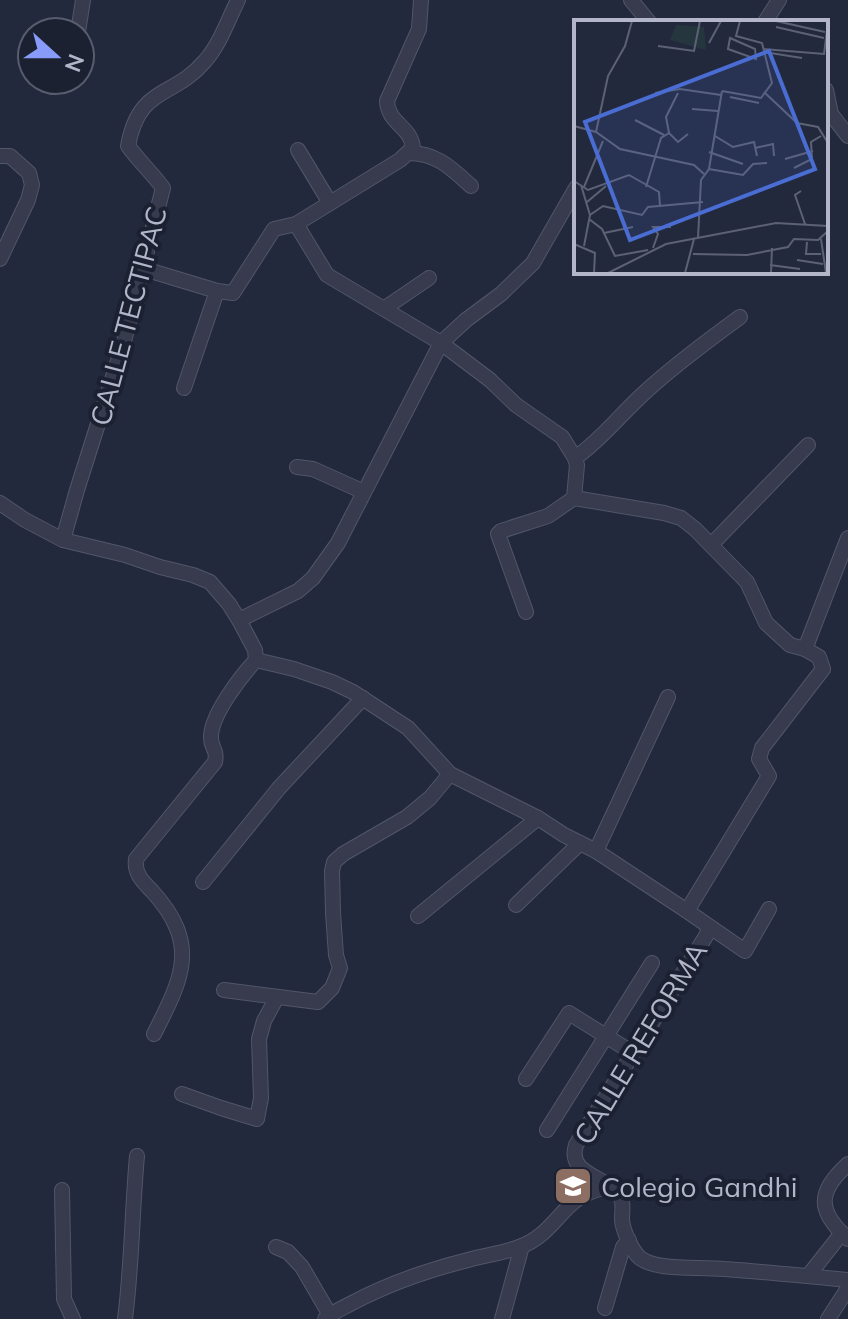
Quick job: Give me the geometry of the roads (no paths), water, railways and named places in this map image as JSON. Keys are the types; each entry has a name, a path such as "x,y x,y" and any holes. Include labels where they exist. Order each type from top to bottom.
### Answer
{"street":[{"path":"141,268 233,293 274,229 296,224 410,150 413,142 387,111 387,101 419,29 421,0"},
{"path":"631,0 647,20"},
{"path":"766,20 779,0"},
{"name":"CALLE TECTIPAC","path":"63,540 123,345 163,188 128,146 131,130 136,116 148,101 205,62 233,2"},
{"path":"828,100 831,114 848,136"},
{"path":"298,150 330,203"},
{"path":"410,150 425,153 445,164 471,186"},
{"path":"0,156 10,156 29,173 32,185 0,259"},
{"path":"239,620 298,591 313,578 338,543 441,343 533,263 574,191"},
{"path":"296,224 327,275 441,343 490,380 516,405 562,437 577,465 574,498"},
{"path":"385,308 429,278"},
{"path":"184,388 217,291"},
{"path":"575,458 644,393 740,317"},
{"path":"711,545 808,445"},
{"path":"297,467 313,469 364,492"},
{"path":"526,612 498,534 548,516 574,498 681,518 747,582 766,623 790,645 819,657 823,669 762,748 759,759 769,776 687,911"},
{"path":"0,503 63,540 125,555 210,582 229,604 255,650 256,660 236,683 216,719 211,735 217,752 215,762 136,859 137,874 167,909 183,948 174,992 154,1034"},
{"path":"805,649 848,538"},
{"path":"256,660 332,682 363,698 408,728 450,774 596,851 745,951 769,909"},
{"path":"596,851 668,697"},
{"path":"203,882 279,788 363,698"},
{"path":"224,990 318,1002 332,988 340,968 333,913 334,862 407,817 430,798 450,774"},
{"path":"418,916 538,818"},
{"path":"516,905 580,843"},
{"name":"CALLE REFORMA","path":"613,1187 592,1177 576,1162 573,1154 576,1145 709,927"},
{"path":"547,1130 652,963"},
{"path":"182,1094 257,1119 261,1098 259,1039 264,1021 277,997"},
{"path":"526,1079 569,1013 633,1053"},
{"path":"125,1319 137,1156"},
{"path":"808,1276 845,1236 829,1218 825,1192 830,1182 848,1164"},
{"path":"276,1247 288,1252 302,1267 326,1307 328,1317 379,1289 463,1261 522,1246 544,1234 556,1217 579,1197 600,1188 613,1187 622,1199 622,1223 629,1240 638,1257 650,1263 848,1280"},
{"path":"62,1190 64,1299 73,1319"},
{"path":"605,1308 623,1247 629,1240"},
{"path":"502,1319 522,1246"},
{"path":"828,1319 848,1288"}],"place":[{"name":"Colegio Gandhi","path":"573,1186"}]}
